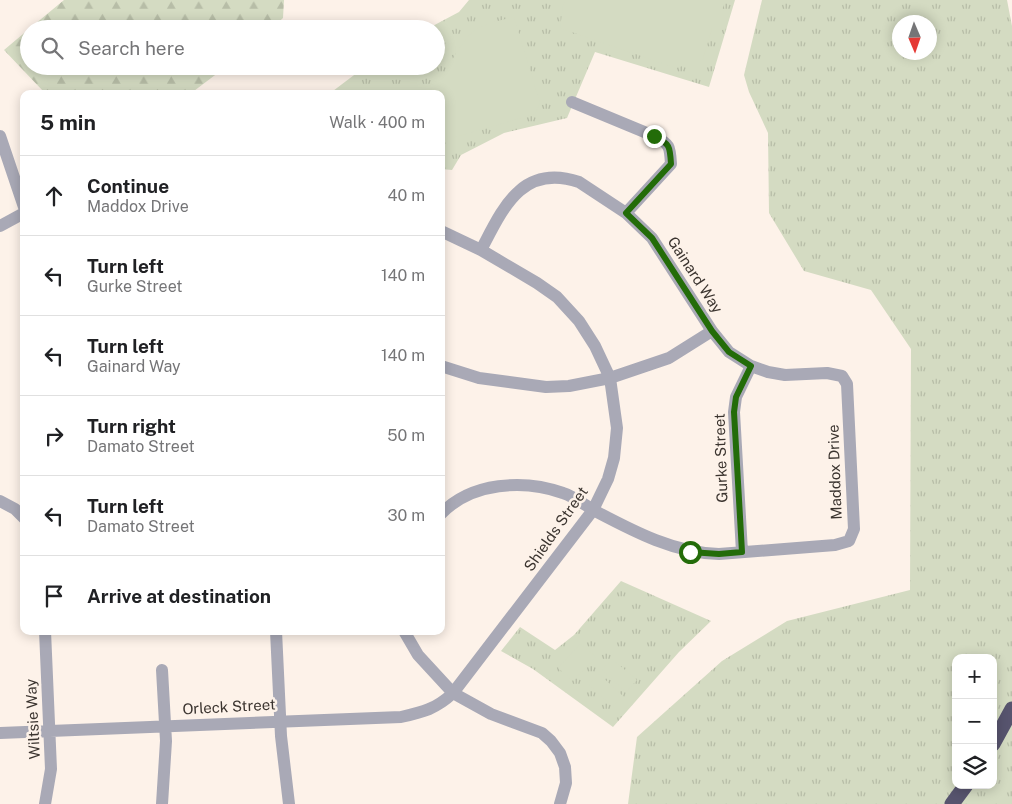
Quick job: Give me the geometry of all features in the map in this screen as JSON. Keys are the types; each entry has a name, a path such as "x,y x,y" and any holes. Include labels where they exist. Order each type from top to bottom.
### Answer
{"highway":[{"path":"997,737 1012,709"},
{"path":"952,804 963,789"}],"street":[{"path":"572,102 654,136 666,142 670,150 671,164 626,213"},
{"path":"0,136 20,195"},
{"name":"Gainard Way","path":"481,250 502,209 523,187 550,177 571,179 579,182 626,213 652,238 712,331 729,352 751,366 768,372 785,375 827,373 842,376 847,384 848,394"},
{"path":"0,226 20,215"},
{"name":"Shields Street","path":"445,233 481,250 537,283 557,297 579,320 595,346 610,378 617,428 614,458 608,478 593,510 453,694"},
{"path":"445,367 479,378 546,387 569,386 610,378 669,358 712,331"},
{"name":"Gurke Street","path":"742,552 734,412 736,397 751,366"},
{"name":"Maddox Drive","path":"445,509 457,500 474,492 496,486 531,485 564,493 593,510 669,546 704,554 835,545 849,541 854,529 848,394"},
{"path":"0,501 20,514"},
{"name":"Wiltsie Way","path":"45,635 51,769 45,804"},
{"path":"276,635 288,804"},
{"path":"406,635 418,655 453,694 491,714 542,733 551,740 560,753 565,767 566,783 560,804"},
{"path":"162,670 165,727 162,804"},
{"name":"Orleck Street","path":"0,733 401,717 426,712 443,703 453,694"}],"green space":[{"path":"64,0 284,0 283,18 281,20 40,20"},
{"path":"469,0 735,0 709,87 595,52 567,118 504,133 461,155 452,170 445,169 445,90 334,90 354,75 445,75 444,20 459,12"},
{"path":"566,0 725,0 717,28 712,28 703,59 676,68 560,28 563,6"},
{"path":"762,0 1007,0 1012,26 1012,804 628,804 637,737 722,661 787,621 910,590 911,349 871,290 804,271 769,213 768,133 749,92 744,75"},
{"path":"514,17 540,103 535,114 448,139 445,130 445,90 440,90 444,77 453,59 469,36 478,28"},
{"path":"20,37 20,67 4,50"},
{"path":"28,75 215,75 195,90 42,90"},
{"path":"378,75 404,75 397,80 385,78 384,83 380,85 375,81 375,77"},
{"path":"621,581 711,621 679,652 613,727 533,669 501,651 520,627 555,650 574,635"},
{"path":"580,644 596,657 573,681 558,668"},
{"path":"612,659 637,680 626,692 602,670"},
{"path":"599,674 623,696 613,707 589,685"}],"route":[{"path":"654,136 666,142 670,150 671,164 626,213 652,238 712,331 729,352 751,366 736,397 734,412 742,552 704,554 690,552"}]}
